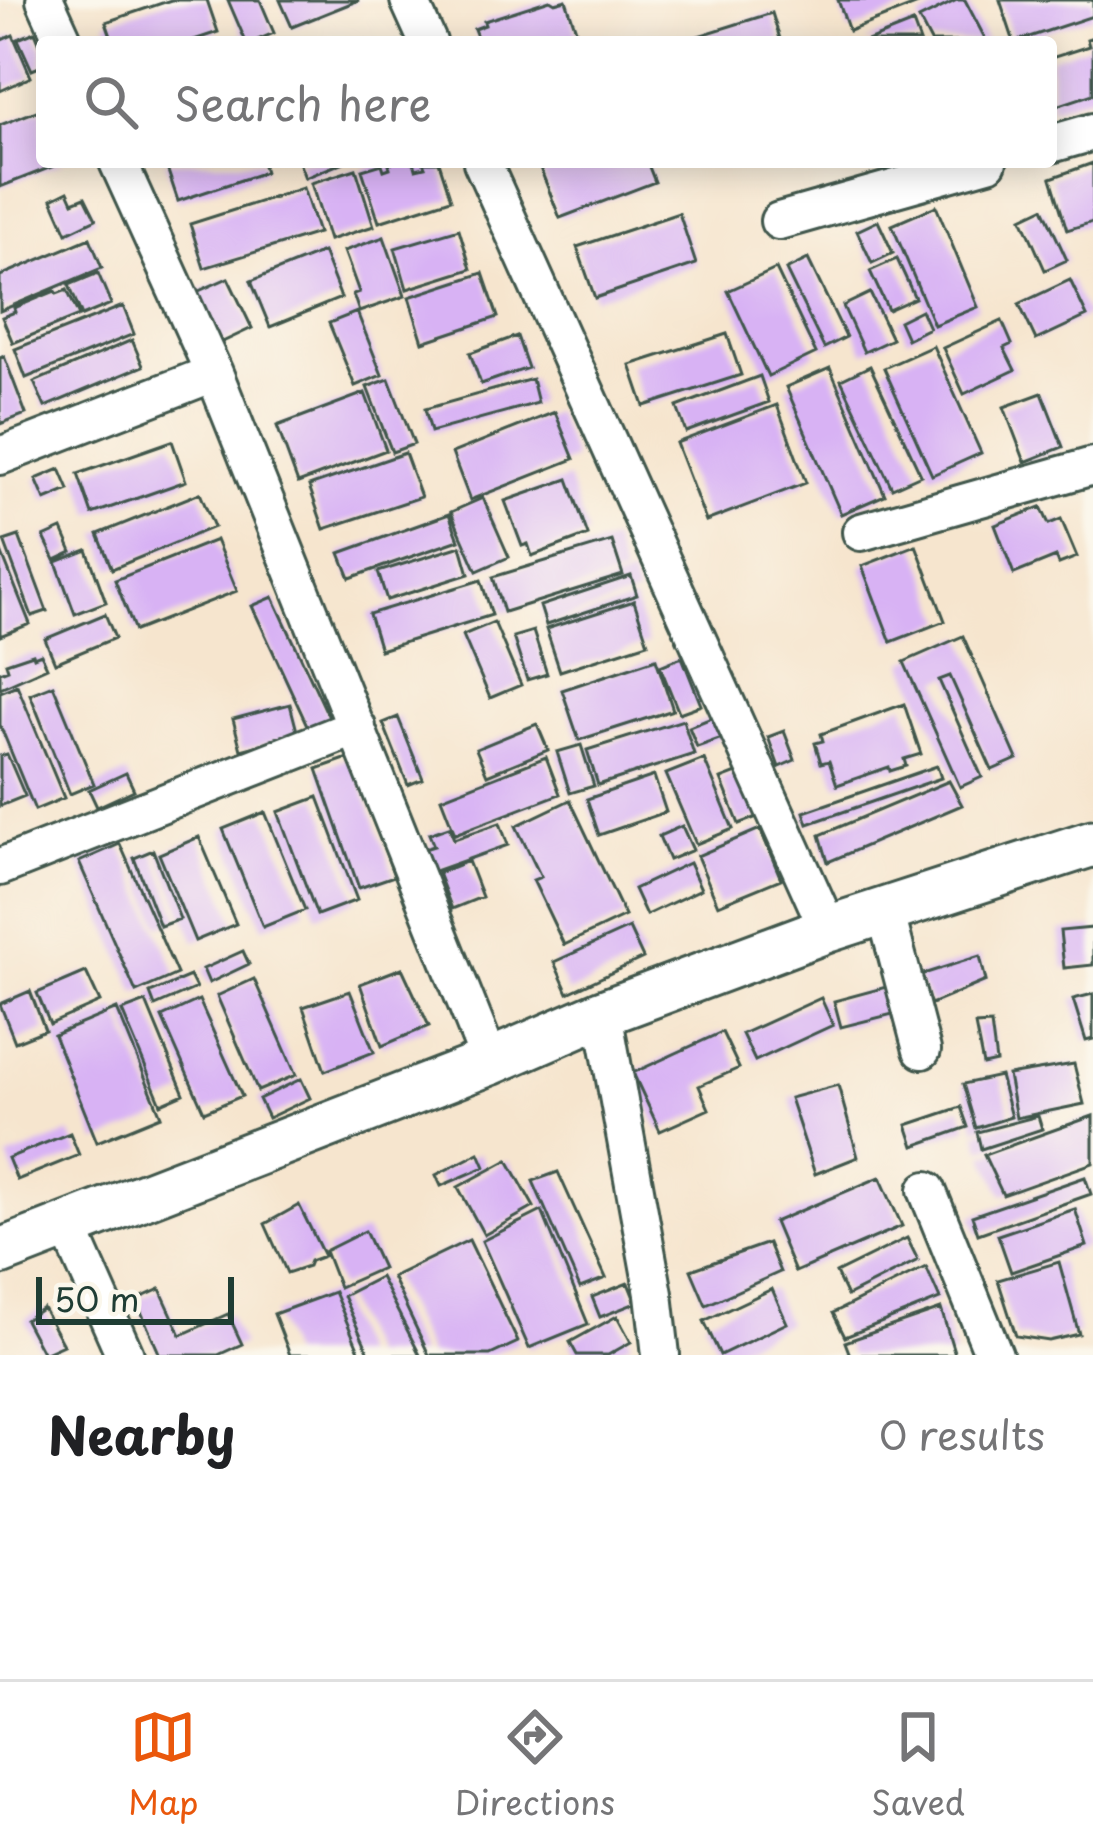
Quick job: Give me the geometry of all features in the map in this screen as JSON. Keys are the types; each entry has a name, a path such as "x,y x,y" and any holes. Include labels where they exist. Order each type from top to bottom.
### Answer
{"main road":[{"path":"0,1252 490,1062 603,1013 828,929 1093,843"}],"street":[{"path":"45,0 61,36"},
{"path":"409,0 425,36"},
{"path":"1057,142 1093,132"},
{"path":"121,168 214,373 490,1062"},
{"path":"485,168 828,929"},
{"path":"779,221 967,168"},
{"path":"0,456 214,373"},
{"path":"861,532 1093,466"},
{"path":"0,867 357,728"},
{"path":"885,910 922,1050"},
{"path":"603,1013 661,1355"},
{"path":"927,1190 994,1355"},
{"path":"67,1224 125,1355"}],"building":[{"path":"171,0 207,0 218,32 111,36 106,22"},
{"path":"228,0 260,0 274,33 243,36"},
{"path":"280,0 359,0 292,27"},
{"path":"550,0 566,0 578,36 477,36 474,29 485,25 484,21"},
{"path":"838,0 928,0 849,31"},
{"path":"965,0 984,36 928,36 919,19"},
{"path":"1000,0 1093,0 1093,16 1032,36 1012,36"},
{"path":"772,13 779,36 698,36"},
{"path":"913,23 918,36 880,36"},
{"path":"35,32 36,68 32,70 18,39"},
{"path":"13,35 31,77 0,91 0,41"},
{"path":"1093,37 1093,94 1057,106 1057,56 1089,46 1087,39"},
{"path":"36,111 36,168 49,168 0,187 0,125"},
{"path":"1093,163 1093,222 1067,230 1051,178"},
{"path":"167,168 264,168 265,172 178,201"},
{"path":"301,168 329,168 305,178"},
{"path":"441,168 451,199 379,222 362,170"},
{"path":"540,168 649,168 655,182 560,218"},
{"path":"356,169 374,226 329,240 311,183"},
{"path":"303,188 318,233 204,268 190,224"},
{"path":"68,191 73,202 85,197 96,219 67,233 52,199"},
{"path":"936,206 978,307 934,325 892,225"},
{"path":"1043,208 1067,260 1045,270 1022,218"},
{"path":"679,213 696,264 595,298 577,247"},
{"path":"878,221 893,253 872,263 857,231"},
{"path":"459,229 471,269 407,289 395,248"},
{"path":"384,237 405,296 359,312 353,294 359,292 344,251"},
{"path":"90,238 102,268 0,311 0,276"},
{"path":"323,252 341,298 270,327 251,281"},
{"path":"808,259 846,337 824,348 786,270"},
{"path":"897,259 915,298 888,310 870,271"},
{"path":"776,269 816,353 768,376 728,291"},
{"path":"98,273 111,304 82,316 69,285"},
{"path":"483,273 498,317 423,342 409,297"},
{"path":"228,278 252,328 214,346 190,295"},
{"path":"1070,280 1087,316 1036,340 1019,304"},
{"path":"67,290 79,316 13,343 2,317 15,312 14,308"},
{"path":"870,293 892,339 864,352 843,306"},
{"path":"123,306 134,334 26,378 15,349"},
{"path":"921,310 929,328 907,339 899,321"},
{"path":"357,312 382,375 355,386 329,323"},
{"path":"1002,321 1012,344 1004,348 1015,370 964,394 943,348"},
{"path":"727,334 741,375 644,406 630,365"},
{"path":"517,336 528,368 481,384 470,353"},
{"path":"132,340 143,366 45,407 34,382"},
{"path":"933,346 981,453 932,475 884,368"},
{"path":"4,356 26,414 0,424 0,358"},
{"path":"870,366 921,475 892,488 841,380"},
{"path":"830,368 885,495 841,514 786,387"},
{"path":"760,376 769,402 686,432 677,407"},
{"path":"389,379 414,444 392,452 367,387"},
{"path":"532,379 538,403 431,432 425,409"},
{"path":"365,393 386,450 298,483 277,426"},
{"path":"1042,393 1063,447 1025,462 1004,407"},
{"path":"777,405 806,483 706,521 676,443"},
{"path":"555,412 574,459 470,500 452,453"},
{"path":"172,441 186,481 92,514 78,474"},
{"path":"405,453 421,497 324,529 309,486"},
{"path":"60,469 69,490 45,500 36,479"},
{"path":"568,479 588,535 532,556 528,544 522,546 505,501"},
{"path":"200,493 214,527 112,569 98,534"},
{"path":"483,498 509,557 477,571 451,512"},
{"path":"1041,507 1049,524 1061,519 1077,557 1059,564 1056,557 1014,574 995,525"},
{"path":"449,514 459,540 350,578 340,553"},
{"path":"62,529 72,552 55,560 44,537"},
{"path":"19,536 47,611 32,616 4,541"},
{"path":"216,540 237,591 135,631 115,580"},
{"path":"612,541 623,575 504,612 493,577"},
{"path":"916,545 945,621 891,642 862,566"},
{"path":"461,546 469,574 387,600 378,572"},
{"path":"0,549 30,624 0,636"},
{"path":"87,550 106,602 75,614 56,562"},
{"path":"631,576 637,595 546,625 540,606"},
{"path":"481,580 492,615 380,650 369,614"},
{"path":"273,597 333,726 312,736 252,606"},
{"path":"634,601 648,643 560,671 546,629"},
{"path":"105,614 115,638 55,663 45,639"},
{"path":"494,622 521,685 490,698 463,635"},
{"path":"533,631 547,674 527,680 513,637"},
{"path":"963,636 1017,759 992,770 950,676 939,680 982,777 960,787 904,662"},
{"path":"41,654 47,667 0,688 0,672 8,669 6,663"},
{"path":"682,657 701,705 679,713 660,666"},
{"path":"656,659 673,710 579,740 562,690"},
{"path":"17,685 64,798 35,810 0,725 0,692"},
{"path":"53,685 94,784 70,794 30,694"},
{"path":"290,704 298,735 241,750 233,719"},
{"path":"904,704 921,754 904,759 906,766 837,785 829,761 821,763 815,743 823,741 821,734"},
{"path":"398,717 423,779 408,785 383,723"},
{"path":"714,717 722,738 697,747 689,727"},
{"path":"683,720 694,754 598,785 587,750"},
{"path":"537,724 548,750 487,775 476,749"},
{"path":"784,731 795,760 779,767 768,737"},
{"path":"581,745 594,786 570,793 557,752"},
{"path":"7,754 25,796 0,806 0,756"},
{"path":"351,757 394,876 359,888 317,769"},
{"path":"546,757 560,794 455,834 441,798"},
{"path":"704,759 733,829 696,844 666,774"},
{"path":"937,766 941,778 808,824 804,812"},
{"path":"742,771 760,816 739,824 721,779"},
{"path":"126,773 134,790 97,807 89,790"},
{"path":"654,776 666,812 599,835 587,799"},
{"path":"949,781 962,805 828,862 820,835"},
{"path":"318,797 357,900 317,915 278,812"},
{"path":"570,800 625,916 564,945 533,880 541,877 516,826"},
{"path":"265,812 305,910 263,927 223,829"},
{"path":"500,823 508,845 432,872 424,849 434,846 429,834 449,827 454,839"},
{"path":"682,826 693,850 669,860 659,836"},
{"path":"760,829 781,879 718,905 697,856"},
{"path":"199,837 236,924 195,941 159,854"},
{"path":"120,844 177,974 136,992 79,862"},
{"path":"153,850 180,919 160,926 134,858"},
{"path":"468,861 482,897 452,909 438,873"},
{"path":"689,863 701,889 646,915 634,889"},
{"path":"629,928 643,958 568,993 554,962"},
{"path":"1093,928 1093,965 1064,968 1060,931"},
{"path":"243,951 249,964 209,983 203,969"},
{"path":"980,956 986,981 931,1004 917,976"},
{"path":"402,968 429,1026 382,1046 360,984"},
{"path":"86,972 100,1002 50,1024 37,993"},
{"path":"190,976 196,988 155,1006 150,993"},
{"path":"254,979 296,1075 258,1091 217,996"},
{"path":"886,987 893,1014 841,1027 834,1001"},
{"path":"30,991 45,1030 15,1042 0,1004"},
{"path":"350,991 374,1052 325,1071 303,1007"},
{"path":"1093,994 1093,1039 1086,1041 1073,999"},
{"path":"821,998 833,1025 755,1061 742,1034"},
{"path":"199,1000 242,1096 204,1112 162,1017"},
{"path":"146,1002 184,1094 161,1104 122,1011"},
{"path":"117,1009 161,1116 97,1142 54,1035"},
{"path":"991,1024 996,1062 983,1065 975,1025"},
{"path":"722,1032 739,1068 699,1086 709,1109 660,1131 633,1073"},
{"path":"1074,1064 1084,1104 1016,1118 1008,1075"},
{"path":"1000,1076 1011,1117 976,1128 963,1084"},
{"path":"301,1079 310,1098 268,1118 259,1099"},
{"path":"838,1085 858,1157 815,1174 790,1098"},
{"path":"961,1107 968,1127 914,1146 907,1125"},
{"path":"1038,1116 1042,1129 981,1149 977,1132"},
{"path":"1093,1116 1093,1163 1003,1195 984,1155"},
{"path":"70,1133 79,1155 17,1180 8,1158"},
{"path":"479,1153 485,1167 441,1186 436,1175"},
{"path":"508,1160 534,1207 484,1235 458,1187"},
{"path":"558,1172 606,1278 580,1288 533,1181"},
{"path":"880,1177 902,1226 795,1272 774,1222"},
{"path":"1085,1177 1091,1194 978,1234 972,1216"},
{"path":"299,1205 324,1256 287,1273 265,1224"},
{"path":"1075,1209 1087,1246 1011,1272 998,1235"},
{"path":"542,1211 588,1324 529,1348 482,1241"},
{"path":"365,1231 382,1268 339,1287 325,1251"},
{"path":"907,1238 918,1260 847,1296 836,1273"},
{"path":"469,1240 518,1342 490,1355 429,1355 392,1277"},
{"path":"768,1243 780,1272 706,1305 691,1270"},
{"path":"1059,1262 1079,1334 1049,1341 1016,1336 998,1280"},
{"path":"926,1267 940,1299 845,1337 833,1313"},
{"path":"380,1277 420,1355 370,1355 343,1296"},
{"path":"628,1283 636,1303 600,1317 592,1297"},
{"path":"160,1289 181,1335 228,1314 242,1344 218,1355 160,1355 136,1300"},
{"path":"772,1289 787,1323 720,1355 704,1321"},
{"path":"334,1292 361,1355 290,1355 274,1314"},
{"path":"43,1308 63,1345 43,1354 25,1320"},
{"path":"941,1309 955,1355 850,1355 845,1342"},
{"path":"617,1316 631,1342 608,1355 577,1355 570,1342"}]}
